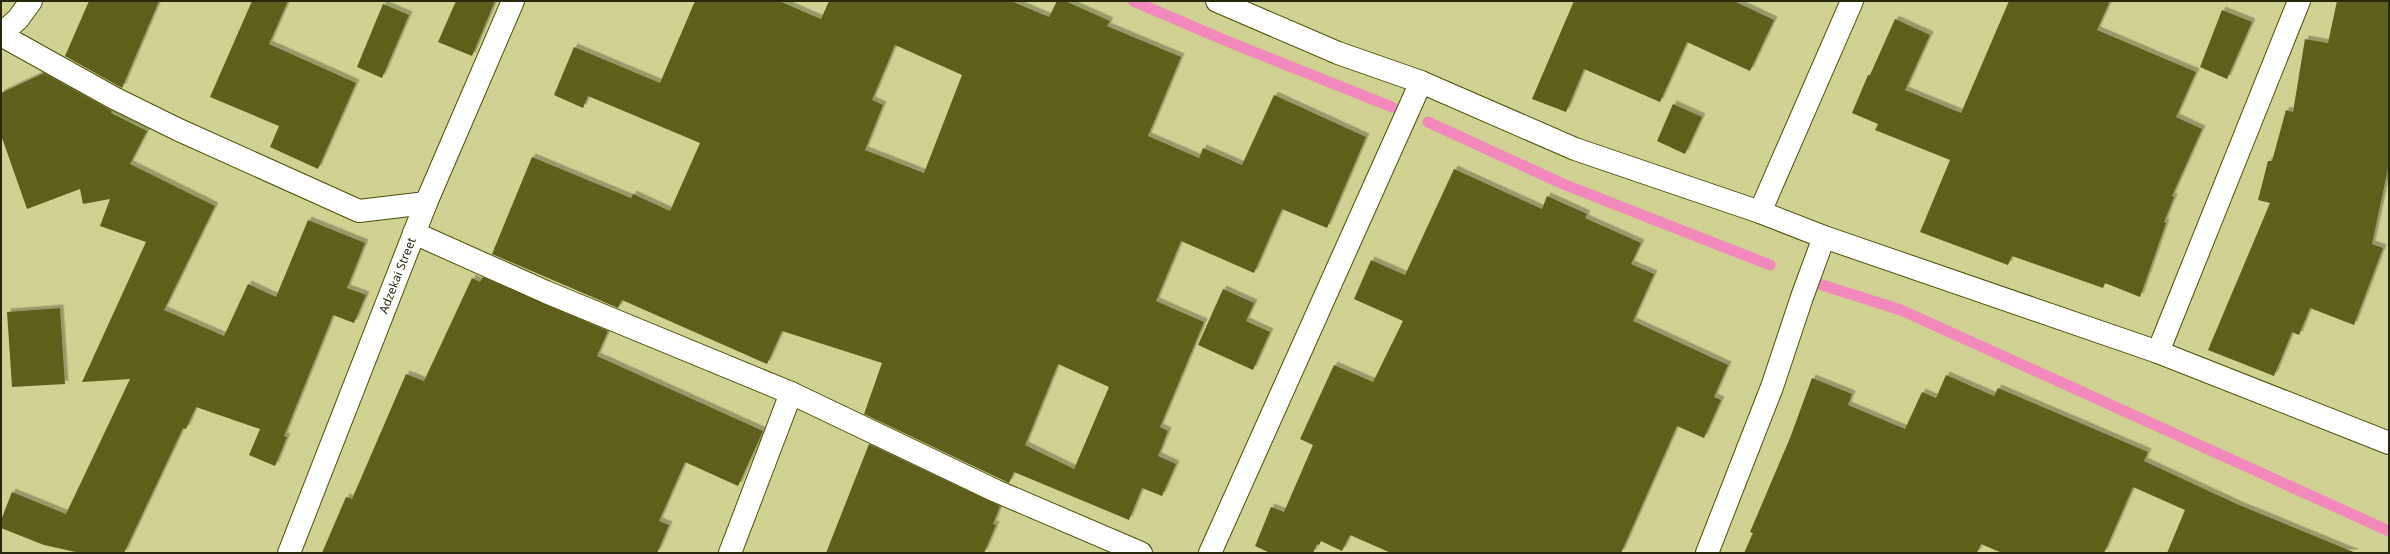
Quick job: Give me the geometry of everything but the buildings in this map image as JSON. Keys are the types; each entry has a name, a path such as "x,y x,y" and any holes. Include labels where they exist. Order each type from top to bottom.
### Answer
{"street":[{"path":"30,1 18,19 1,34 114,98 179,130 359,211 426,203"},
{"name":"Adzekai Street","path":"289,553 426,203 513,1"},
{"path":"1217,1 1338,53 1421,82 1575,149 1760,212 1824,237 2158,352 2389,443"},
{"path":"1760,212 1852,1"},
{"path":"2158,352 2299,1"},
{"path":"1210,553 1421,82"},
{"path":"414,233 546,292 790,393 996,490 1141,553"},
{"path":"1707,553 1769,394 1824,237"},
{"path":"730,553 790,393"}],"waterway":[{"path":"1133,1 1229,42 1392,107"},
{"path":"1428,122 1563,184 1770,265"},
{"path":"1819,284 1901,310 2389,531"}]}
